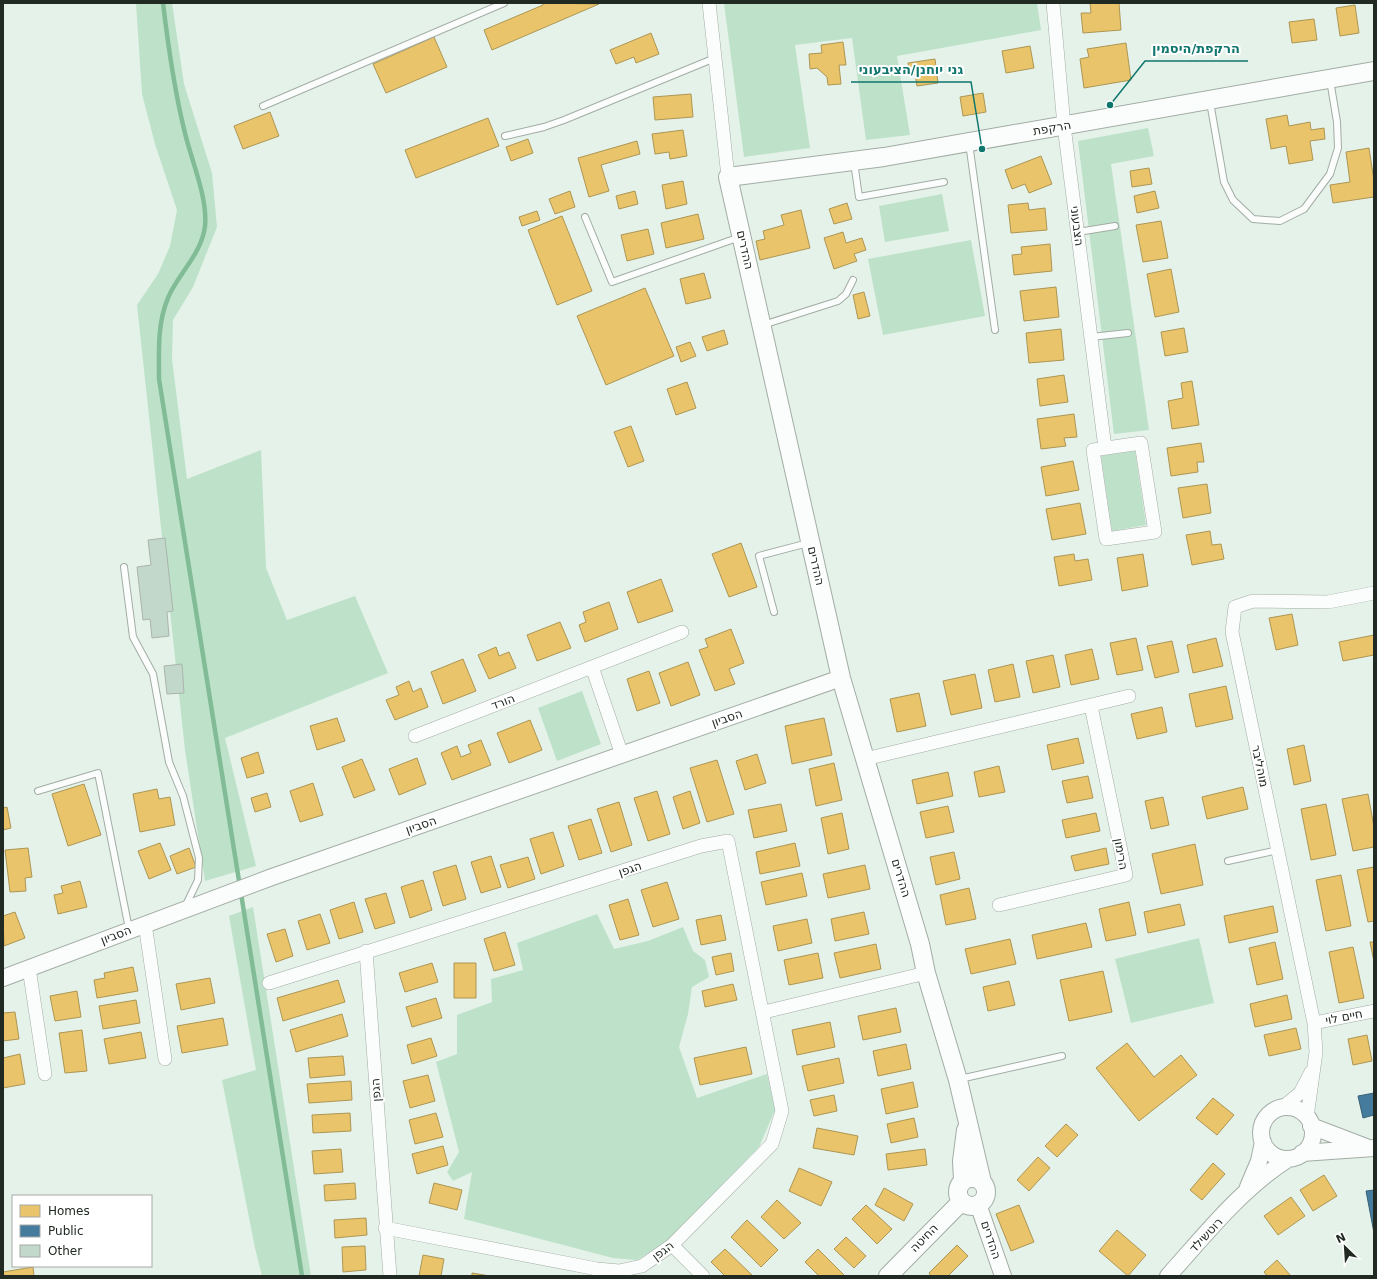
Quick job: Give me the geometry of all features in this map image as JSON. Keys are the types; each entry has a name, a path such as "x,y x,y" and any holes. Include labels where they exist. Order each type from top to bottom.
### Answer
{"main road":[{"name":"הרקפת","path":"728,177 854,162 1374,71"},
{"name":"ההדרים","path":"728,177 841,678 920,944 926,973 958,1080 982,1182"},
{"name":"ההדרים","path":"963,1180 962,1161 967,1119"},
{"path":"973,1177 982,1182 986,1193 984,1199 970,1203 958,1194 958,1189 963,1180 973,1177"},
{"name":"החיטה","path":"888,1276 970,1203"}],"street":[{"name":"ההדרים","path":"709,3 728,177"},
{"name":"הצבעוני","path":"1053,3 1064,126 1105,448"},
{"path":"1141,443 1155,532 1106,539 1093,450 1105,448 1141,443"},
{"name":"מוהליבר","path":"1309,1121 1316,1052 1314,1023 1232,632 1235,607 1253,602 1328,602 1374,594"},
{"name":"הורד","path":"415,736 682,632"},
{"path":"592,667 622,755"},
{"name":"הסביון","path":"3,978 255,883 841,678"},
{"path":"865,759 1129,696"},
{"name":"הרימון","path":"999,905 1126,875 1091,706"},
{"name":"הגפן","path":"269,983 701,846 728,841 764,1012 782,1111 772,1144 672,1245 642,1266 619,1271 598,1269 386,1228"},
{"path":"145,924 165,1059"},
{"name":"הגפן","path":"366,951 390,1276"},
{"path":"29,968 45,1074"},
{"path":"764,1012 926,973"},
{"name":"חיים לוי","path":"1314,1023 1374,1011"},
{"name":"מוהליבר","path":"1283,1107 1300,1092 1314,1063"},
{"path":"1283,1107 1292,1108 1300,1111 1309,1121 1367,1147 1374,1148 1295,1156 1273,1155 1263,1142 1262,1127 1264,1120 1276,1110 1283,1107"},
{"path":"1295,1156 1311,1141 1309,1121"},
{"name":"רוטשילד","path":"1244,1194 1253,1179 1263,1142"},
{"name":"רוטשילד","path":"1168,1276 1244,1194 1270,1171 1295,1156"},
{"name":"ההדרים","path":"970,1203 1004,1276"},
{"path":"672,1245 703,1276"}],"lane":[{"path":"263,106 504,3"},
{"path":"506,136 544,127 564,120 715,58"},
{"path":"1210,100 1224,182 1233,200 1252,219 1280,221 1304,209 1330,174 1338,148 1337,122 1330,79"},
{"path":"969,143 995,330"},
{"path":"854,162 859,197 944,182"},
{"path":"585,217 612,282 742,237"},
{"path":"1078,232 1115,226"},
{"path":"762,325 838,301 846,294 853,280"},
{"path":"1091,337 1128,333"},
{"path":"774,612 759,556 811,543"},
{"path":"124,567 133,637 153,674 170,762 183,796 199,858 198,880 183,910"},
{"path":"38,791 98,772 129,930"},
{"path":"1228,861 1278,850"},
{"path":"958,1080 1062,1056"}],"green space":[{"path":"136,3 172,3 184,84 212,173 217,227 193,287 173,320 172,359 187,479 261,450 266,568 287,620 355,596 388,673 225,738 256,866 205,881 185,750 137,305 158,274 170,246 177,210 155,144 142,94"},
{"path":"724,3 1037,3 1041,30 897,56 910,135 866,140 852,38 795,45 810,148 744,157"},
{"path":"1148,128 1154,156 1111,164 1149,430 1114,434 1078,141"},
{"path":"942,194 949,231 885,242 879,206"},
{"path":"971,240 985,316 883,335 868,259"},
{"path":"1135,451 1146,525 1112,531 1101,456"},
{"path":"582,691 601,744 557,761 538,708"},
{"path":"253,907 311,1276 262,1276 255,1248 222,1080 256,1070 229,916"},
{"path":"597,914 614,949 648,941 683,927 693,951 705,960 709,977 692,987 688,1014 679,1047 697,1098 767,1074 775,1110 759,1147 666,1242 637,1260 613,1258 464,1219 472,1172 453,1181 447,1172 459,1152 436,1062 457,1054 457,1015 492,1002 491,979 523,970 517,943"},
{"path":"1199,938 1214,1003 1131,1023 1115,959"}],"building: Homes":[{"path":"543,3 599,4 492,50 484,30 543,5"},
{"path":"1090,3 1119,3 1121,30 1083,33 1081,13 1091,13"},
{"path":"1355,5 1359,33 1340,36 1336,8"},
{"path":"1314,19 1317,40 1292,43 1289,22"},
{"path":"651,33 659,54 636,63 634,57 616,64 610,50"},
{"path":"434,37 447,67 386,93 373,64"},
{"path":"843,42 846,65 839,65 841,84 828,85 827,77 817,68 810,69 809,54 822,53 821,45"},
{"path":"1126,43 1131,80 1084,88 1080,59 1089,57 1087,49"},
{"path":"1030,46 1034,68 1006,73 1002,51"},
{"path":"935,59 938,83 917,86 915,74 910,75 908,63"},
{"path":"983,93 986,112 963,116 960,97"},
{"path":"691,94 693,117 655,120 653,97"},
{"path":"270,112 279,136 243,149 234,126"},
{"path":"1287,115 1289,126 1310,122 1311,130 1324,128 1325,139 1310,141 1313,160 1289,164 1286,146 1271,149 1266,119"},
{"path":"488,118 499,146 416,178 405,150"},
{"path":"683,130 687,156 670,159 669,152 655,154 652,134"},
{"path":"528,139 533,153 511,161 506,147"},
{"path":"637,141 640,154 601,165 609,191 589,197 578,158"},
{"path":"1369,148 1374,181 1374,197 1333,203 1330,185 1350,182 1346,152"},
{"path":"1041,156 1052,184 1029,193 1025,184 1012,189 1005,170"},
{"path":"1149,168 1152,184 1132,187 1130,171"},
{"path":"683,181 687,204 666,209 662,185"},
{"path":"570,191 575,207 555,214 549,199"},
{"path":"635,191 638,204 619,209 616,196"},
{"path":"1155,191 1159,208 1137,213 1134,196"},
{"path":"847,203 852,219 834,224 829,209"},
{"path":"1028,203 1029,210 1045,208 1047,230 1011,233 1008,205"},
{"path":"801,210 810,248 760,260 756,241 765,239 763,231 784,225 781,215"},
{"path":"537,211 540,220 522,226 519,217"},
{"path":"698,214 704,239 666,248 661,223"},
{"path":"562,216 592,291 557,305 528,230"},
{"path":"1161,221 1168,258 1143,262 1136,225"},
{"path":"648,229 654,254 627,261 621,235"},
{"path":"843,232 846,243 862,238 866,250 854,254 857,261 834,269 824,238"},
{"path":"1050,244 1052,271 1014,275 1012,255 1022,254 1021,247"},
{"path":"1171,269 1179,312 1155,317 1147,274"},
{"path":"704,273 711,298 686,304 680,279"},
{"path":"1056,287 1059,317 1024,321 1020,291"},
{"path":"645,288 674,356 606,385 577,316"},
{"path":"864,292 870,316 858,319 853,295"},
{"path":"1184,328 1188,352 1165,356 1161,332"},
{"path":"1061,329 1064,360 1029,363 1026,333"},
{"path":"724,330 728,344 707,351 702,337"},
{"path":"690,342 696,356 681,362 676,347"},
{"path":"1064,375 1068,402 1040,406 1037,379"},
{"path":"1192,381 1199,425 1172,429 1168,401 1183,398 1181,383"},
{"path":"687,382 696,408 676,415 667,389"},
{"path":"1074,414 1077,437 1064,438 1066,446 1041,449 1037,419"},
{"path":"631,426 644,461 628,467 614,432"},
{"path":"1201,443 1204,462 1197,462 1198,472 1171,476 1167,448"},
{"path":"1073,461 1079,490 1046,496 1041,467"},
{"path":"1207,484 1211,513 1183,518 1178,488"},
{"path":"1080,503 1086,534 1052,540 1046,509"},
{"path":"1210,531 1212,545 1221,544 1224,559 1192,565 1186,535"},
{"path":"741,543 757,587 729,597 712,554"},
{"path":"1074,554 1075,561 1088,559 1092,580 1059,586 1054,557"},
{"path":"1143,554 1148,586 1122,591 1117,558"},
{"path":"661,579 673,611 638,623 627,592"},
{"path":"609,602 618,629 585,642 579,625 586,622 583,612"},
{"path":"1292,614 1298,645 1276,650 1269,618"},
{"path":"560,622 571,648 537,661 527,635"},
{"path":"731,629 744,663 729,669 735,684 715,691 699,650 708,647 705,639"},
{"path":"1374,635 1374,655 1343,661 1339,642"},
{"path":"1136,638 1143,670 1117,675 1110,643"},
{"path":"1216,638 1223,666 1193,673 1187,645"},
{"path":"1172,641 1179,672 1155,678 1147,646"},
{"path":"496,647 499,656 509,652 516,668 489,679 478,655"},
{"path":"1092,649 1099,679 1071,685 1065,655"},
{"path":"1053,655 1060,687 1033,693 1026,661"},
{"path":"463,659 476,691 443,704 431,672"},
{"path":"688,662 700,695 671,706 659,673"},
{"path":"1013,664 1020,697 995,702 988,670"},
{"path":"649,671 660,703 637,711 627,679"},
{"path":"975,674 982,708 951,715 943,681"},
{"path":"409,681 413,692 421,688 428,707 395,720 386,700 399,695 396,687"},
{"path":"1226,686 1233,719 1196,727 1189,694"},
{"path":"919,693 926,726 897,732 890,699"},
{"path":"1162,707 1167,732 1137,739 1131,714"},
{"path":"337,718 345,741 317,750 310,726"},
{"path":"824,718 832,755 792,764 785,726"},
{"path":"530,720 542,750 509,763 497,733"},
{"path":"1078,738 1084,763 1052,770 1047,745"},
{"path":"481,740 491,765 452,780 441,753 457,746 461,757 471,753 468,745"},
{"path":"1304,745 1311,781 1294,785 1287,749"},
{"path":"258,752 264,773 247,778 241,758"},
{"path":"757,754 766,783 745,790 736,761"},
{"path":"417,758 426,784 399,795 389,769"},
{"path":"362,759 375,790 354,798 342,767"},
{"path":"717,760 734,814 707,822 690,768"},
{"path":"834,763 842,800 816,806 809,769"},
{"path":"999,766 1005,792 979,797 974,772"},
{"path":"948,772 953,796 917,804 912,780"},
{"path":"1088,776 1093,798 1067,803 1062,781"},
{"path":"313,783 323,815 300,822 290,791"},
{"path":"84,784 101,835 68,846 52,794"},
{"path":"1243,787 1248,809 1207,819 1202,797"},
{"path":"157,789 159,799 170,797 175,825 140,832 133,794"},
{"path":"657,791 670,834 648,841 634,798"},
{"path":"690,791 700,823 683,829 673,797"},
{"path":"267,793 271,807 255,812 251,798"},
{"path":"1368,794 1374,827 1374,847 1353,851 1342,799"},
{"path":"1163,797 1169,825 1151,829 1145,801"},
{"path":"619,802 632,845 611,852 597,809"},
{"path":"781,804 787,831 754,838 748,810"},
{"path":"1326,804 1336,855 1311,860 1301,809"},
{"path":"948,806 954,832 926,838 920,812"},
{"path":"7,807 11,828 3,830 3,808"},
{"path":"842,813 849,849 828,854 821,818"},
{"path":"1096,813 1100,831 1066,838 1062,820"},
{"path":"591,819 602,853 579,860 568,826"},
{"path":"553,832 564,866 541,874 530,839"},
{"path":"160,843 171,870 149,879 138,851"},
{"path":"795,843 800,866 760,874 756,852"},
{"path":"1195,844 1203,885 1161,894 1152,854"},
{"path":"28,848 32,877 25,878 26,891 10,892 5,850"},
{"path":"189,848 196,867 177,874 170,856"},
{"path":"1106,848 1109,864 1075,871 1071,856"},
{"path":"954,852 960,879 936,885 930,857"},
{"path":"491,856 501,887 481,893 471,862"},
{"path":"528,857 535,879 508,888 500,865"},
{"path":"456,865 466,899 443,906 433,872"},
{"path":"865,865 870,889 828,898 823,874"},
{"path":"1374,867 1374,921 1368,922 1357,870"},
{"path":"802,873 807,896 766,905 761,882"},
{"path":"1341,875 1351,926 1326,931 1316,880"},
{"path":"423,880 432,910 410,918 401,887"},
{"path":"80,881 87,907 58,914 54,895 63,893 61,886"},
{"path":"667,882 679,919 653,927 641,890"},
{"path":"969,888 976,919 946,925 940,895"},
{"path":"386,893 395,923 375,929 365,899"},
{"path":"628,899 639,935 620,940 609,905"},
{"path":"354,902 363,932 339,939 330,910"},
{"path":"1129,902 1136,935 1106,941 1099,909"},
{"path":"1180,904 1185,925 1148,933 1144,912"},
{"path":"1273,906 1278,932 1229,943 1224,916"},
{"path":"15,912 25,938 4,946 3,916"},
{"path":"864,912 869,934 835,941 831,919"},
{"path":"320,914 330,943 307,950 298,921"},
{"path":"721,915 726,940 701,945 696,920"},
{"path":"807,919 812,943 778,951 773,926"},
{"path":"1086,923 1092,947 1037,959 1032,935"},
{"path":"285,929 293,956 276,962 267,934"},
{"path":"505,932 515,965 494,971 484,939"},
{"path":"1010,939 1016,964 971,974 965,949"},
{"path":"1275,942 1283,979 1257,985 1249,948"},
{"path":"1370,942 1374,942 1374,962"},
{"path":"876,944 881,969 840,978 834,953"},
{"path":"1353,947 1364,998 1339,1003 1329,952"},
{"path":"731,953 734,971 716,975 712,957"},
{"path":"818,953 823,978 789,985 784,960"},
{"path":"432,963 438,982 405,992 399,973"},
{"path":"454,963 476,963 476,998 454,998"},
{"path":"133,967 138,991 97,998 94,980 105,978 104,973"},
{"path":"1103,971 1112,1012 1069,1021 1060,980"},
{"path":"210,978 215,1003 181,1010 176,984"},
{"path":"338,980 345,1002 283,1021 277,998"},
{"path":"1009,981 1015,1005 988,1011 983,987"},
{"path":"733,984 737,1000 705,1007 702,991"},
{"path":"77,991 81,1017 55,1021 50,996"},
{"path":"1287,995 1292,1019 1255,1027 1250,1004"},
{"path":"436,998 442,1018 412,1027 406,1007"},
{"path":"136,1000 140,1023 103,1029 99,1006"},
{"path":"896,1008 901,1032 863,1040 858,1016"},
{"path":"15,1012 19,1039 3,1041 3,1013"},
{"path":"342,1014 348,1036 296,1052 290,1030"},
{"path":"223,1018 228,1045 182,1053 177,1026"},
{"path":"830,1022 835,1047 797,1055 792,1030"},
{"path":"1296,1028 1301,1049 1269,1056 1264,1035"},
{"path":"82,1030 87,1071 65,1073 59,1033"},
{"path":"141,1032 146,1058 109,1064 104,1039"},
{"path":"1367,1035 1372,1061 1353,1065 1348,1039"},
{"path":"431,1038 437,1056 412,1064 407,1045"},
{"path":"1127,1043 1154,1077 1181,1055 1197,1075 1139,1121 1096,1068"},
{"path":"906,1044 911,1069 878,1076 873,1051"},
{"path":"746,1047 752,1074 700,1085 694,1058"},
{"path":"20,1054 25,1084 3,1088 3,1058"},
{"path":"343,1056 345,1075 310,1078 308,1058"},
{"path":"839,1058 844,1083 808,1091 802,1066"},
{"path":"428,1075 435,1101 410,1108 403,1081"},
{"path":"351,1081 352,1100 309,1103 307,1084"},
{"path":"913,1082 918,1107 886,1114 881,1089"},
{"path":"834,1095 837,1111 814,1116 810,1100"},
{"path":"1213,1098 1234,1115 1217,1135 1196,1118"},
{"path":"350,1113 351,1131 313,1133 312,1115"},
{"path":"436,1113 443,1137 415,1144 409,1120"},
{"path":"914,1118 918,1137 891,1143 887,1124"},
{"path":"1066,1124 1078,1135 1057,1157 1045,1146"},
{"path":"817,1128 858,1136 854,1155 813,1148"},
{"path":"443,1146 448,1165 417,1174 412,1154"},
{"path":"341,1149 343,1172 314,1174 312,1151"},
{"path":"925,1149 927,1165 888,1170 886,1154"},
{"path":"1038,1157 1050,1168 1029,1191 1017,1180"},
{"path":"1213,1163 1225,1174 1202,1200 1190,1190"},
{"path":"799,1168 832,1182 821,1206 789,1191"},
{"path":"1324,1175 1337,1196 1313,1211 1300,1190"},
{"path":"355,1183 356,1199 325,1201 324,1185"},
{"path":"434,1183 462,1190 457,1210 429,1203"},
{"path":"884,1188 913,1204 904,1221 875,1205"},
{"path":"1291,1197 1305,1216 1278,1235 1264,1216"},
{"path":"777,1200 801,1223 784,1239 761,1217"},
{"path":"866,1205 892,1229 877,1244 852,1219"},
{"path":"1019,1205 1034,1242 1011,1251 996,1214"},
{"path":"366,1218 367,1235 335,1238 334,1220"},
{"path":"747,1220 778,1250 761,1267 731,1237"},
{"path":"1117,1230 1146,1255 1128,1276 1099,1251"},
{"path":"846,1237 866,1256 854,1268 834,1249"},
{"path":"957,1245 968,1256 948,1276 931,1276 929,1273"},
{"path":"365,1246 366,1270 343,1272 342,1247"},
{"path":"725,1249 753,1276 725,1276 711,1262"},
{"path":"818,1249 845,1276 819,1276 805,1262"},
{"path":"423,1255 444,1259 441,1276 419,1276"},
{"path":"1277,1260 1291,1276 1267,1276 1264,1272"},
{"path":"33,1267 34,1276 3,1276 3,1272"},
{"path":"472,1273 490,1276 472,1276"}],"building: Public":[{"path":"1374,1093 1374,1115 1363,1118 1358,1096"},
{"path":"1374,1190 1374,1233 1366,1191"}],"building: Other":[{"path":"165,538 173,611 167,612 169,636 152,638 150,619 143,620 137,567 151,565 148,540"},
{"path":"182,664 184,693 167,694 164,666"}],"waterway":[{"path":"163,3 169,51 180,114 204,203 205,226 199,246 172,289 164,308 159,338 159,379 302,1276"}],"place":[{"name":"הרקפת/היסמין","path":"1110,105"},
{"name":"גני יוחנן/הציבעוני","path":"982,149"}]}
